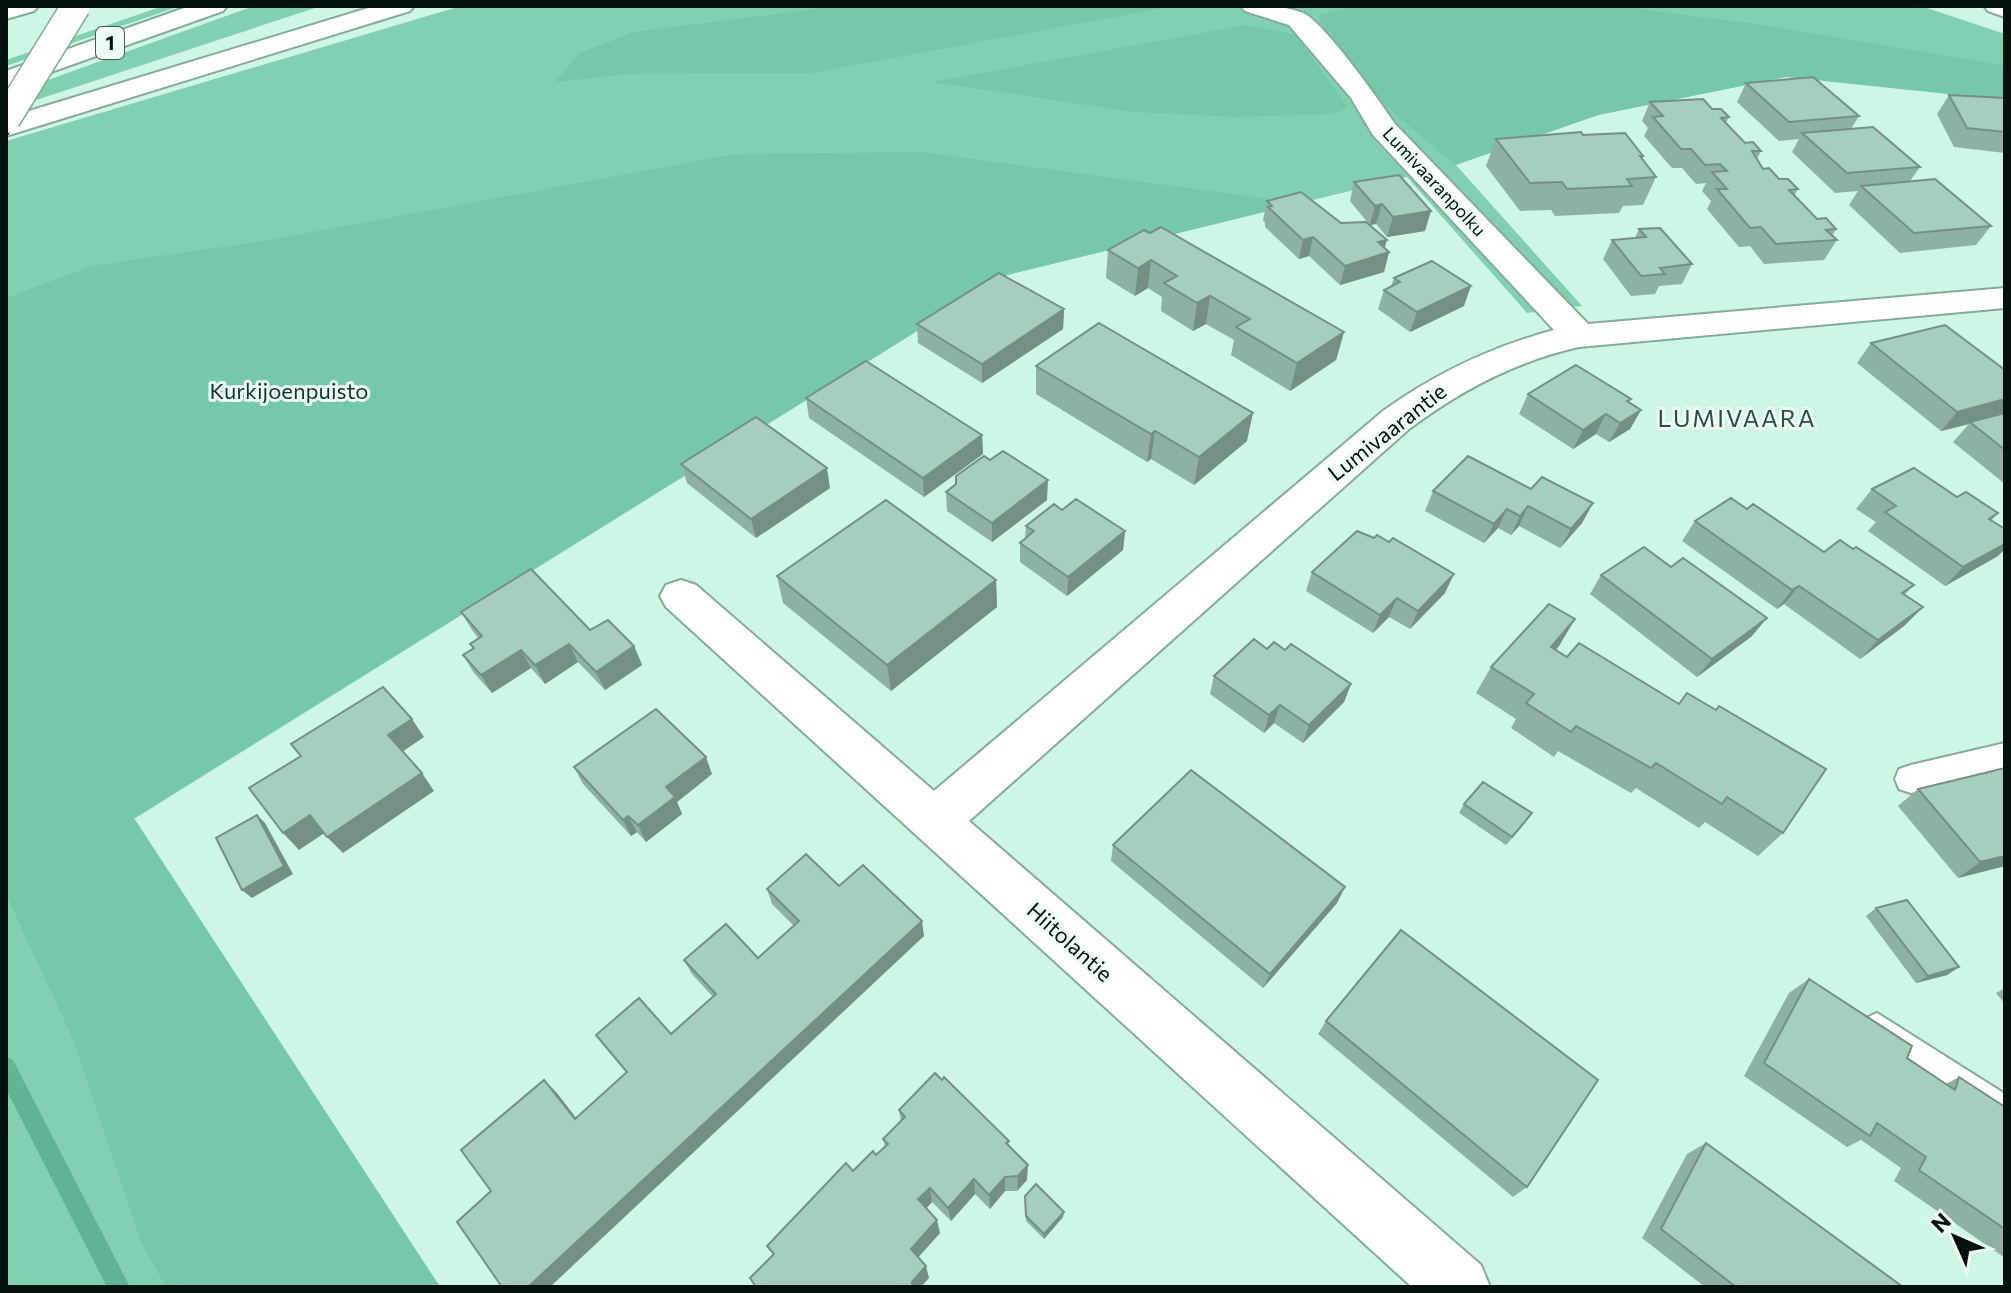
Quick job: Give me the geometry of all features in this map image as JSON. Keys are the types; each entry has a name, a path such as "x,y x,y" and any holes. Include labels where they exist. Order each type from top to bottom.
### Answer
{"main road":[{"path":"8,8 25,6"},
{"name":"1","path":"6,80 214,6"},
{"path":"50,113 159,70 346,6"},
{"path":"6,127 401,6"},
{"name":"Lumivaaranpolku","path":"1254,6 1304,13 1363,95 1383,129 1579,336"},
{"path":"1997,6 2005,9"},
{"path":"6,119 85,13"},
{"name":"1","path":"21,45 85,13"},
{"name":"Lumivaarantie","path":"934,821 1423,398 1496,361 1579,336 2005,298"},
{"name":"Hiitolantie","path":"681,596 1459,1287"}],"lane":[{"path":"1911,779 2005,757"},
{"path":"1843,1009 2005,1117"}],"green space":[{"path":"163,6 180,6 6,66 6,60"},
{"path":"254,6 321,6 6,110 6,95"},
{"name":"Kurkijoenpuisto","path":"461,6 1921,6 2005,34 2005,81 1839,66 1598,115 1456,165 1582,306 1527,313 1407,177 1007,275 134,819 440,1287 6,1287 6,141"},
{"path":"838,6 1175,6 812,73 628,74 555,82 578,54 633,32"},
{"path":"1357,6 1616,6 1764,25 2005,65 2005,100 1786,77 1598,115 1455,165 1377,97 1341,57 1327,36 1318,15"},
{"path":"1246,25 1297,35 1348,108 1333,114 1235,117 1133,112 932,82"},
{"name":"Kurkijoenpuisto","path":"921,152 1300,203 1007,275 134,818 440,1287 166,1287 141,1242 73,1039 6,895 6,298 91,266 269,240 735,154"}],"building":[{"path":"1813,77 1859,116 1789,122 1746,83"},
{"path":"1949,95 2005,98 2005,132 1967,128"},
{"path":"1703,99 1712,109 1721,109 1729,117 1721,118 1745,143 1753,142 1761,151 1752,151 1763,169 1769,168 1779,179 1788,179 1798,189 1789,190 1817,219 1826,218 1836,229 1826,230 1837,240 1776,244 1761,227 1750,228 1717,189 1727,189 1712,172 1727,171 1720,164 1705,165 1691,149 1681,149 1653,117 1663,116 1650,102"},
{"path":"1873,127 1920,167 1847,173 1802,133"},
{"path":"1581,132 1583,135 1625,133 1656,177 1627,179 1632,186 1567,189 1562,182 1530,183 1496,139"},
{"path":"1399,175 1431,211 1393,217 1382,204 1375,206 1354,182"},
{"path":"1935,179 1991,226 1914,233 1861,186"},
{"path":"1301,192 1341,223 1366,222 1387,240 1378,242 1389,252 1345,266 1313,237 1303,240 1268,207 1272,206 1267,201"},
{"path":"1161,227 1344,332 1297,363 1236,327 1250,319 1210,296 1197,303 1164,283 1177,276 1151,260 1138,268 1108,250 1144,230 1150,233"},
{"path":"1660,228 1692,264 1660,268 1665,274 1641,276 1612,240 1646,237 1639,229"},
{"path":"1432,261 1471,286 1417,312 1384,290 1400,282 1394,278"},
{"path":"999,273 1064,309 982,364 917,324"},
{"path":"1099,323 1253,413 1199,457 1155,431 1151,434 1036,366"},
{"path":"1945,325 2005,370 2005,399 1957,412 1871,343"},
{"path":"866,361 982,435 923,478 806,398"},
{"path":"1576,365 1631,399 1627,401 1641,410 1620,423 1606,414 1583,430 1528,394"},
{"path":"2005,413 2005,450 1970,422"},
{"path":"756,417 827,468 751,519 681,464"},
{"path":"1003,451 1048,480 992,523 946,492 956,484 956,476 984,456 990,460"},
{"path":"1468,456 1531,489 1542,477 1593,503 1571,529 1528,506 1520,516 1507,509 1494,524 1433,491"},
{"path":"1914,468 1957,497 1966,492 1998,513 1989,519 2005,529 2005,544 1963,567 1885,512 1896,506 1872,489"},
{"path":"1731,498 1747,509 1753,504 1824,552 1840,540 1853,549 1856,547 1914,585 1902,593 1923,607 1878,640 1799,586 1792,590 1695,521"},
{"path":"1076,499 1125,531 1068,577 1020,543 1034,531 1026,526 1054,504 1062,510"},
{"path":"886,500 996,580 887,665 777,576"},
{"path":"1357,531 1374,538 1377,535 1389,542 1393,538 1454,574 1418,611 1397,598 1380,615 1312,572"},
{"path":"1644,547 1671,567 1683,558 1767,618 1712,659 1601,575"},
{"path":"531,569 590,630 608,620 634,646 596,672 569,644 535,665 521,650 481,675 463,655 474,648 470,644 482,636 461,612"},
{"path":"1549,604 1575,619 1551,647 1567,657 1579,643 1679,704 1687,693 1716,710 1719,706 1826,769 1783,833 1727,797 1722,804 1656,763 1651,768 1576,726 1571,732 1526,703 1534,694 1491,667"},
{"path":"1254,639 1267,649 1274,642 1285,650 1291,644 1351,684 1309,725 1280,705 1269,715 1214,676"},
{"path":"383,687 412,719 388,735 422,773 327,837 310,815 283,833 249,788 301,756 291,744"},
{"path":"656,709 706,757 666,787 675,797 638,825 628,816 623,820 574,767"},
{"path":"2005,768 2005,856 1980,862 1918,789"},
{"path":"1191,770 1345,887 1270,974 1113,845"},
{"path":"1483,782 1532,813 1512,837 1464,804"},
{"path":"257,815 284,866 242,890 216,838"},
{"path":"806,854 839,886 863,865 922,921 528,1287 502,1287 457,1222 491,1191 461,1150 544,1080 575,1119 627,1072 596,1035 639,998 671,1034 716,994 684,960 726,924 758,958 799,921 767,889"},
{"path":"1907,900 1959,967 1928,976 1876,908"},
{"path":"1401,930 1598,1080 1527,1187 1326,1021"},
{"path":"1809,979 1912,1046 1907,1058 1955,1090 1959,1077 2005,1107 2005,1229 1919,1170 1926,1157 1877,1123 1870,1136 1764,1063"},
{"path":"935,1073 942,1080 944,1077 1009,1141 1006,1143 1028,1165 1018,1176 1005,1177 989,1195 974,1179 948,1208 930,1188 918,1199 937,1220 911,1249 926,1266 912,1282 912,1287 756,1287 750,1278 774,1254 767,1246 846,1163 853,1171 873,1151 876,1155 888,1144 883,1139 905,1117 899,1110"},
{"path":"1706,1143 1903,1287 1736,1287 1661,1229"},
{"path":"1036,1184 1064,1212 1044,1234 1026,1216 1025,1196"}],"waterway":[{"path":"6,1067 119,1287"}],"tram line":[{"path":"6,104 68,6"},
{"path":"6,137 85,6"}],"district":[{"name":"LUMIVAARA","path":"1737,419"}]}
